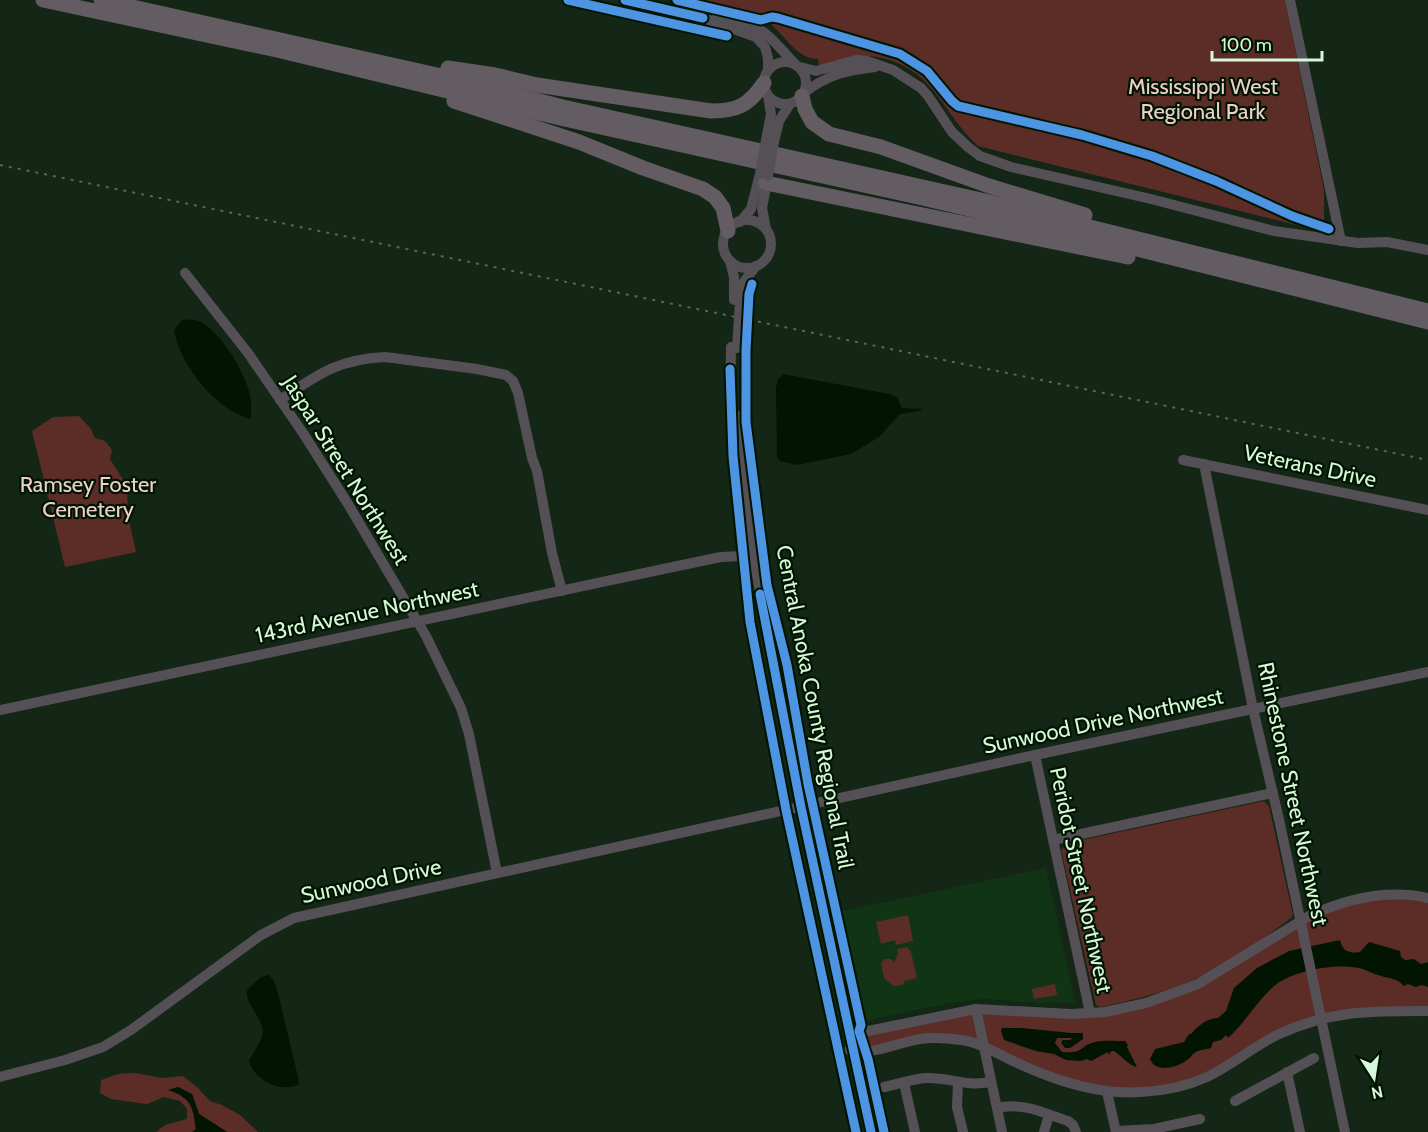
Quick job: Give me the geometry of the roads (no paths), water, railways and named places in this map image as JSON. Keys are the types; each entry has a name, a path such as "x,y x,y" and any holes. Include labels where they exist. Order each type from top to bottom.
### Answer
{"highway":[{"path":"43,0 366,71 560,118 1048,228 1428,322"},
{"path":"101,0 446,77 563,107 916,185 1176,247 1428,311"},
{"path":"328,50 495,75 540,86 711,111 724,111 741,106 755,97 767,83"},
{"path":"366,71 579,142 703,189 716,197 734,226"},
{"path":"799,98 813,122 829,134 881,147 1020,196 1128,228 1176,247"},
{"path":"765,178 1156,262 1232,273"}],"street":[{"path":"626,0 703,18 751,35 762,42 768,58 770,141 762,208 766,229 771,240 770,252 743,283 737,301"},
{"path":"1290,0 1341,241"},
{"path":"703,18 733,20 755,27 771,37 797,65 806,80 799,98"},
{"path":"767,83 780,62 816,71 856,60 881,66 904,75 921,88 959,139 980,156 996,162 1274,231 1358,243 1388,242 1428,250"},
{"path":"770,141 779,121 799,98 820,81 839,73 881,66"},
{"path":"767,83 780,104 799,98"},
{"path":"765,178 751,209 734,226 723,246 730,261 737,301 730,392 733,456 752,630 786,810 856,1132"},
{"path":"734,226 754,222 766,229"},
{"path":"730,261 744,268 756,266"},
{"name":"Jaspar Street Northwest","path":"185,273 248,353 280,400 348,504 417,621 461,708 469,734 497,873"},
{"path":"734,347 738,423 753,552 770,651 871,1132"},
{"path":"280,400 324,371 354,360 369,358 385,357 501,373 513,381 537,471 552,553 562,591"},
{"name":"Veterans Drive","path":"1183,460 1428,510"},
{"name":"Rhinestone Street Northwest","path":"1204,464 1253,709 1345,1132"},
{"name":"143rd Avenue Northwest","path":"0,710 688,564 743,556"},
{"name":"Sunwood Drive Northwest","path":"786,810 1428,672"},
{"name":"Peridot Street Northwest","path":"1035,755 1090,1013"},
{"path":"1053,840 1273,793"},
{"name":"Sunwood Drive","path":"0,1077 65,1060 103,1047 131,1030 234,954 286,921 329,909 786,810"},
{"path":"848,1025 864,1032 957,1011 976,1009 1051,1014 1125,1009 1180,992 1217,974 1328,907 1359,899 1389,895 1417,895 1428,898"},
{"path":"813,935 821,944 845,1048 865,1051 932,1038 970,1041 1049,1077 1107,1092 1156,1091 1191,1083 1208,1077 1276,1036 1320,1018 1358,1012 1428,1011"},
{"path":"976,1009 1002,1132"},
{"path":"1235,1101 1314,1058"},
{"path":"1287,1072 1300,1132"},
{"path":"884,1087 925,1078 958,1083 991,1082"},
{"path":"904,1083 915,1132"},
{"path":"958,1083 957,1107 963,1132"},
{"path":"1107,1092 1116,1132 1154,1130 1200,1119"},
{"path":"997,1108 1017,1105 1068,1121 1076,1132"},
{"path":"1044,1132 1049,1115"}],"railway":[{"path":"0,165 1428,460"}],"park label":[{"name":"Mississippi West Regional Park","path":"1203,98"},
{"name":"Ramsey Foster Cemetery","path":"88,496"}]}
